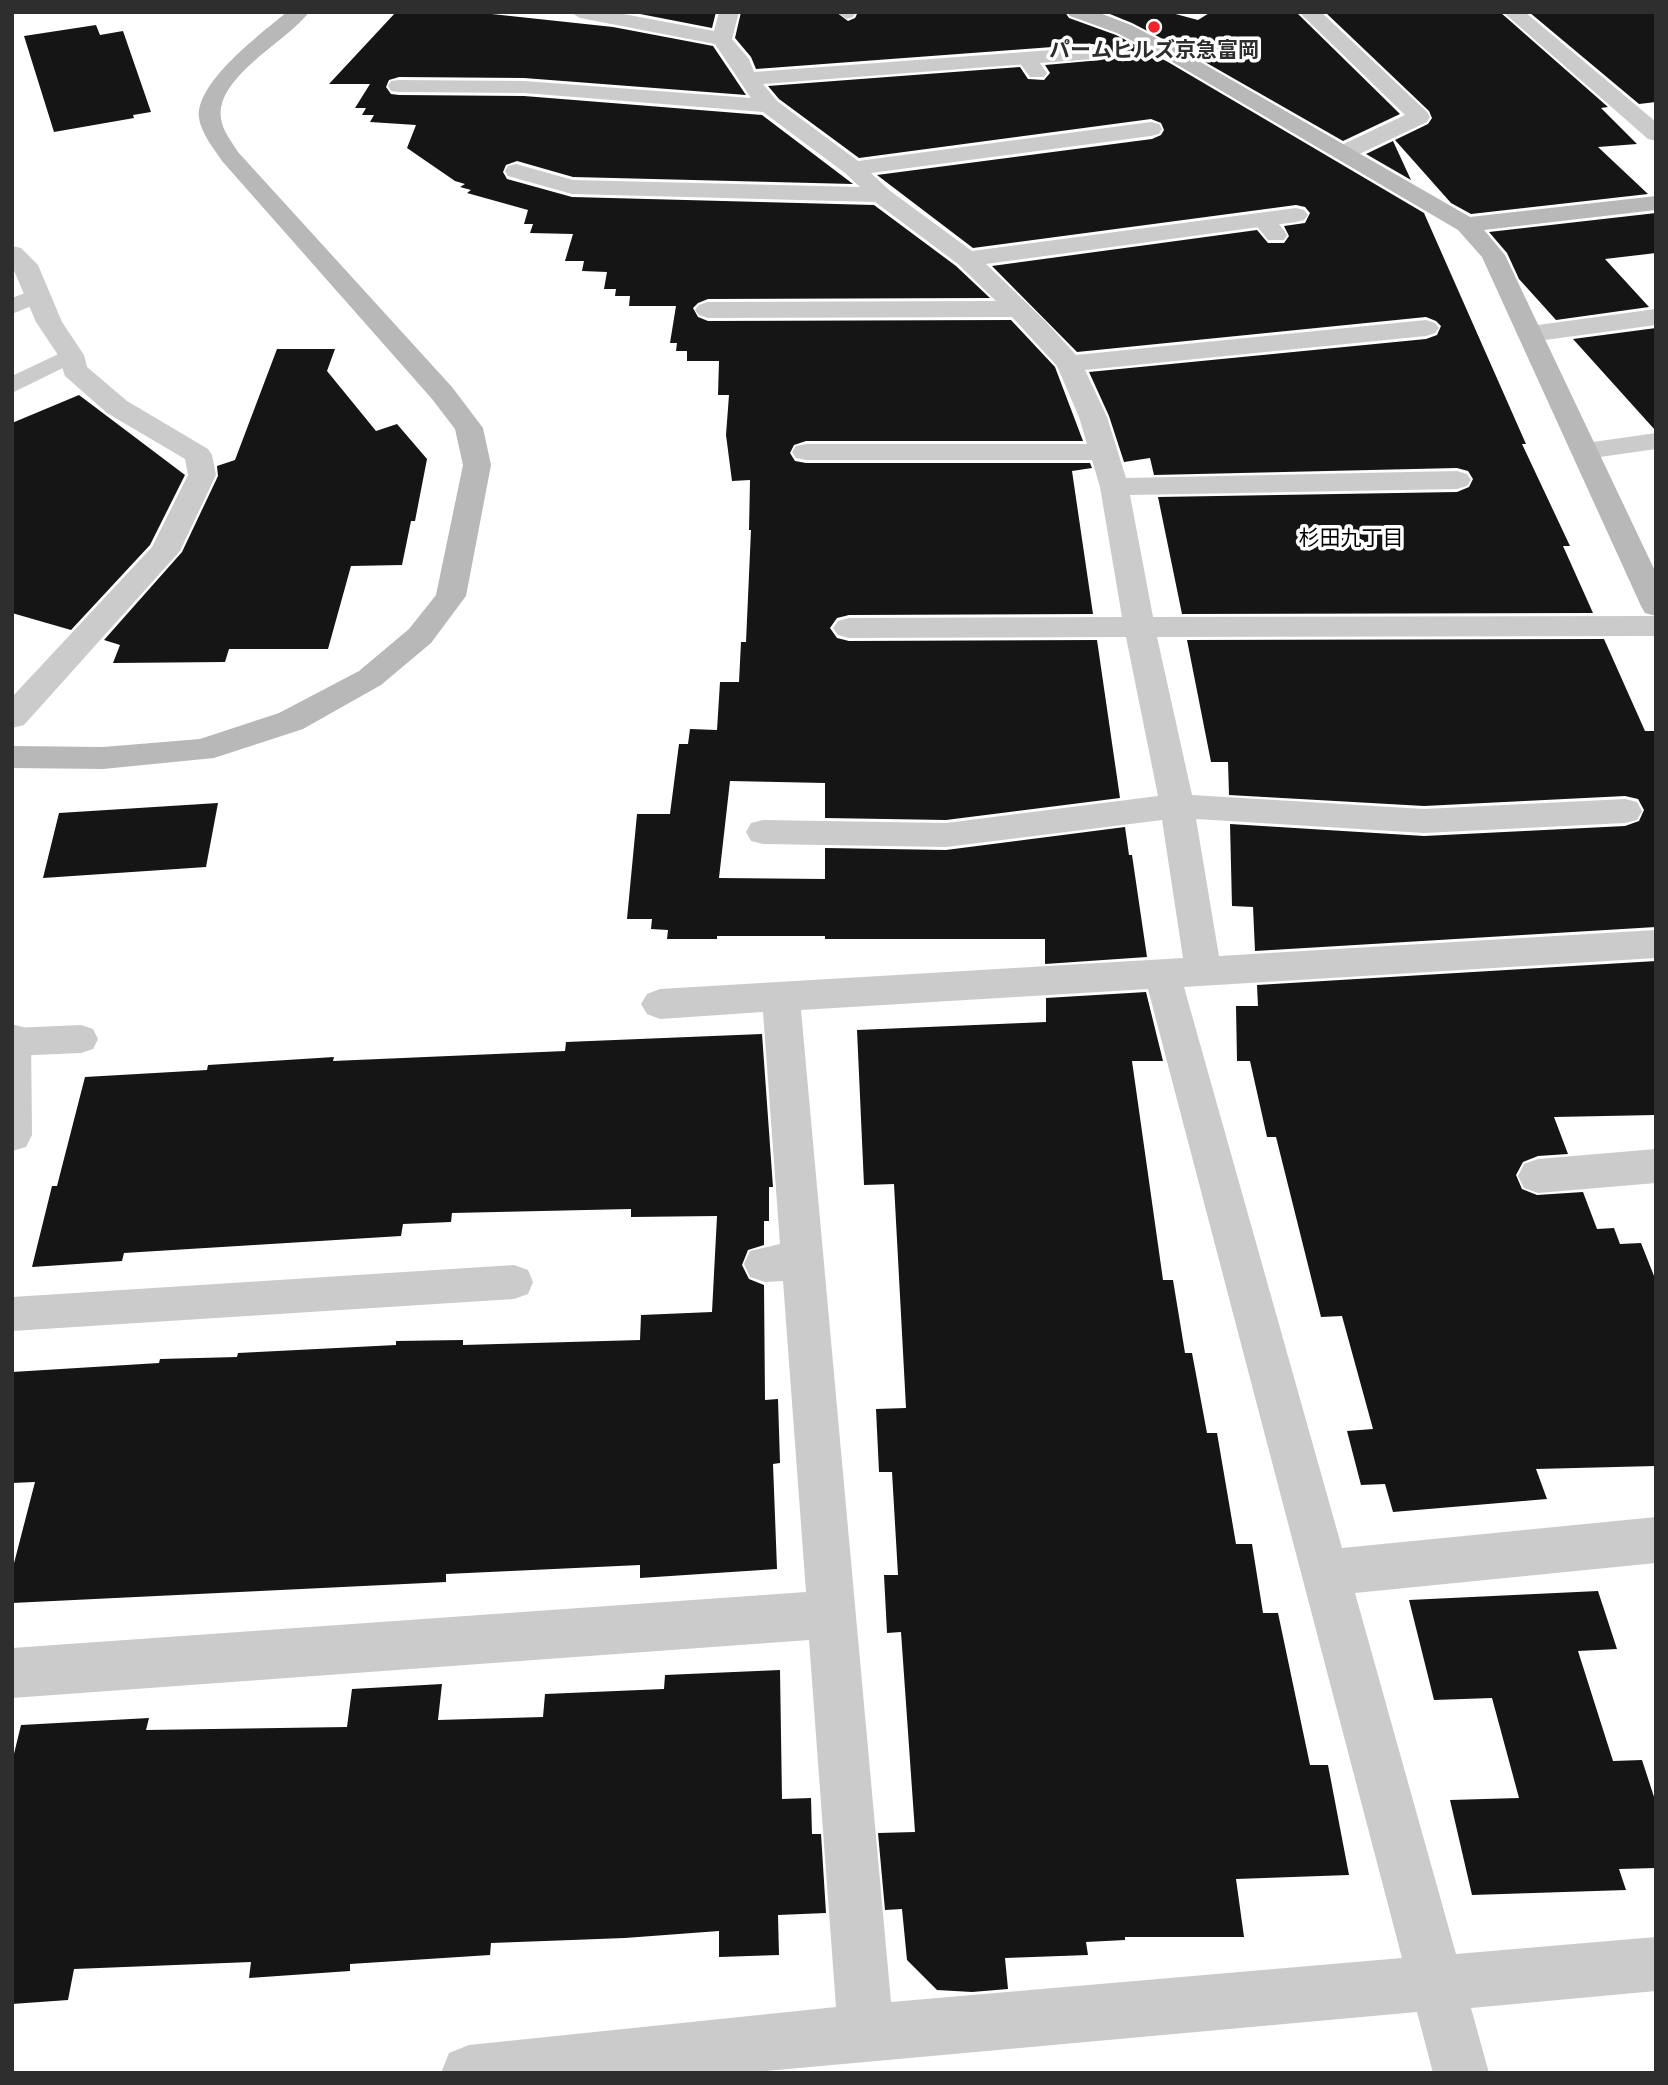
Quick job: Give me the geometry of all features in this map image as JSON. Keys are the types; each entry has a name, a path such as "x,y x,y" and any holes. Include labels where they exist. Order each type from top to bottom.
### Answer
{"street":[{"path":"12,757 103,758 202,750 291,721 370,678 421,636 451,596 477,465 469,428 442,393 230,156 216,134 210,115 218,93 239,65 299,12"},
{"path":"580,12 722,39 738,59 747,79 769,106 853,168 881,195 967,259 1069,365 1105,452 1114,487 1139,627 1177,806 1183,972 1325,1573 1461,2073"},
{"path":"722,39 729,12"},
{"path":"1077,12 1124,29 1176,56 1466,225 1493,255 1653,596"},
{"path":"1309,12 1419,117 1343,153"},
{"path":"1513,12 1656,134"},
{"path":"747,79 1032,66 1093,53"},
{"path":"399,86 524,87 769,106"},
{"path":"853,168 1151,129"},
{"path":"516,171 572,187 881,195"},
{"path":"1466,225 1656,203"},
{"path":"967,259 1269,228 1296,215"},
{"path":"12,253 26,265 49,322 71,355 74,370 117,407 198,455 202,475 165,551 12,717"},
{"path":"708,310 1018,309"},
{"path":"1530,334 1656,317"},
{"path":"1069,365 1426,328"},
{"path":"1586,451 1656,442"},
{"path":"806,452 1105,452"},
{"path":"1114,487 1457,480"},
{"path":"849,628 1656,626"},
{"path":"763,832 946,835 1177,806 1424,821 1625,811"},
{"path":"660,1004 1656,944"},
{"path":"781,997 783,1263 832,1614 866,2032"},
{"path":"12,1041 12,1135"},
{"path":"1538,1175 1656,1166"},
{"path":"1325,1573 1656,1540"},
{"path":"12,1672 832,1614"},
{"path":"469,2073 866,2032 1656,1964"}],"lane":[{"path":"12,307 38,295"},
{"path":"12,386 71,355"},
{"path":"12,1041 81,1039"},
{"path":"12,1314 514,1282"}],"building":[{"path":"396,12 473,12 613,27 713,46 746,95 524,78 399,77 389,80 386,87 391,94 399,95 524,96 762,115 853,184 573,177 517,161 506,165 503,172 507,179 572,197 874,205 956,266 990,298 708,299 693,308 698,317 708,321 1011,320 1055,367 1083,441 806,441 794,445 790,453 795,461 806,463 1090,463 1092,468 1072,471 1093,614 849,615 837,618 830,628 837,638 849,641 1097,640 1120,798 946,820 825,818 825,783 730,781 719,878 825,879 825,848 946,850 1125,827 1129,855 1132,855 1147,957 1045,964 1045,939 717,936 717,939 667,939 668,930 651,929 652,919 627,919 637,814 670,814 679,744 688,744 690,729 717,730 720,682 739,682 741,642 746,642 751,530 750,480 732,481 726,435 729,395 718,395 719,361 687,361 687,351 676,351 677,343 670,343 676,306 629,306 630,296 615,296 616,289 604,289 607,272 582,271 584,261 565,261 573,234 530,233 533,224 524,224 528,210 467,193 471,190 460,187 465,184 455,181 407,148 416,125 370,122 374,115 362,115 366,108 355,108 370,84 329,84"},
{"path":"716,12 712,28 635,13"},
{"path":"741,12 836,12 848,21 855,18 858,12 1065,12 1069,18 1116,35 1168,62 1424,213 1526,444 1522,444 1570,546 1563,546 1593,613 1182,614 1158,497 1457,492 1469,487 1473,479 1468,471 1457,468 1154,475 1150,458 1124,462 1109,416 1089,372 1426,339 1437,335 1441,326 1426,317 1077,352 992,266 1257,230 1268,243 1284,243 1289,236 1284,226 1305,223 1310,213 1305,207 1296,205 973,248 877,175 1152,139 1161,135 1164,130 1161,123 1151,119 859,158 779,99 768,86 1020,67 1028,79 1044,80 1050,73 1045,65 1101,60 1106,53 1102,47 1093,44 756,69 751,57 735,38"},
{"path":"1105,12 1168,12 1198,20 1211,12 1296,12 1400,114 1343,141 1184,50"},
{"path":"1325,12 1500,12 1608,107 1601,108 1637,144 1598,147 1648,194 1471,214 1451,203 1395,140 1428,124 1432,118 1429,111"},
{"path":"1529,12 1656,12 1656,102 1639,104"},
{"path":"96,25 100,35 123,31 151,112 133,115 134,118 54,132 24,36"},
{"path":"1393,141 1411,180 1366,154"},
{"path":"1656,213 1656,253 1605,259 1649,307 1556,320 1519,279 1507,253 1489,232"},
{"path":"1656,328 1656,430 1655,430 1573,339"},
{"path":"277,349 335,349 327,371 376,431 397,424 427,459 415,521 411,521 402,565 351,566 328,649 229,649 225,662 113,663 120,645 104,640 182,552 218,476 217,466 235,460"},
{"path":"79,395 185,475 150,545 71,630 12,613 12,423"},
{"path":"1604,639 1645,731 1656,731 1656,927 1255,951 1253,907 1232,906 1230,824 1424,836 1625,826 1639,821 1644,810 1638,799 1625,796 1424,806 1229,795 1228,762 1211,762 1187,640"},
{"path":"218,803 206,867 43,878 59,813"},
{"path":"1656,961 1656,1115 1554,1117 1568,1154 1538,1156 1523,1162 1516,1175 1522,1189 1537,1195 1583,1192 1597,1229 1614,1228 1620,1244 1641,1243 1656,1281 1656,1466 1536,1469 1547,1499 1393,1512 1385,1484 1361,1485 1347,1431 1373,1429 1342,1316 1321,1317 1276,1137 1267,1137 1250,1061 1237,1061 1236,1006 1258,1006 1257,985"},
{"path":"1146,992 1163,1061 1132,1061 1163,1280 1173,1280 1185,1353 1192,1353 1207,1433 1217,1433 1236,1544 1252,1544 1263,1613 1278,1613 1310,1765 1328,1765 1349,1875 1236,1879 1244,1937 1125,1937 1125,1940 1086,1942 1088,1955 1005,1958 1008,1989 972,1992 937,1990 907,1960 902,1909 885,1910 878,1833 915,1832 901,1632 887,1633 884,1575 898,1575 892,1472 879,1472 876,1409 906,1408 894,1184 864,1185 857,1030 1046,1022 1046,998"},
{"path":"762,1034 773,1187 769,1187 769,1221 764,1221 764,1245 748,1250 742,1265 749,1279 764,1285 765,1400 778,1399 780,1463 773,1464 777,1569 640,1578 640,1565 446,1574 446,1582 12,1603 12,1571 35,1482 12,1483 12,1372 159,1363 160,1359 237,1357 238,1353 396,1345 396,1341 463,1340 463,1345 640,1340 641,1315 712,1312 717,1216 631,1217 631,1209 452,1213 451,1222 403,1224 401,1236 124,1253 122,1261 32,1267 52,1186 57,1186 85,1077 207,1070 208,1065 334,1057 333,1061 565,1051 566,1042"},
{"path":"1598,1591 1617,1649 1578,1651 1613,1761 1642,1760 1656,1803 1656,1868 1619,1869 1626,1890 1472,1895 1450,1800 1519,1798 1492,1698 1434,1700 1409,1600"},
{"path":"780,1670 782,1799 811,1798 812,1834 821,1834 826,1913 778,1915 779,1955 719,1957 719,1931 491,1943 490,1955 350,1964 350,1971 249,1978 251,1962 74,1969 68,2000 12,2004 12,1762 21,1725 149,1718 146,1730 347,1727 352,1689 442,1684 438,1720 543,1717 545,1694 664,1689 665,1675"}],"place":[{"name":"パームヒルズ京急富岡","path":"1154,27"}],"district":[{"name":"杉田九丁目","path":"1351,539"}]}
